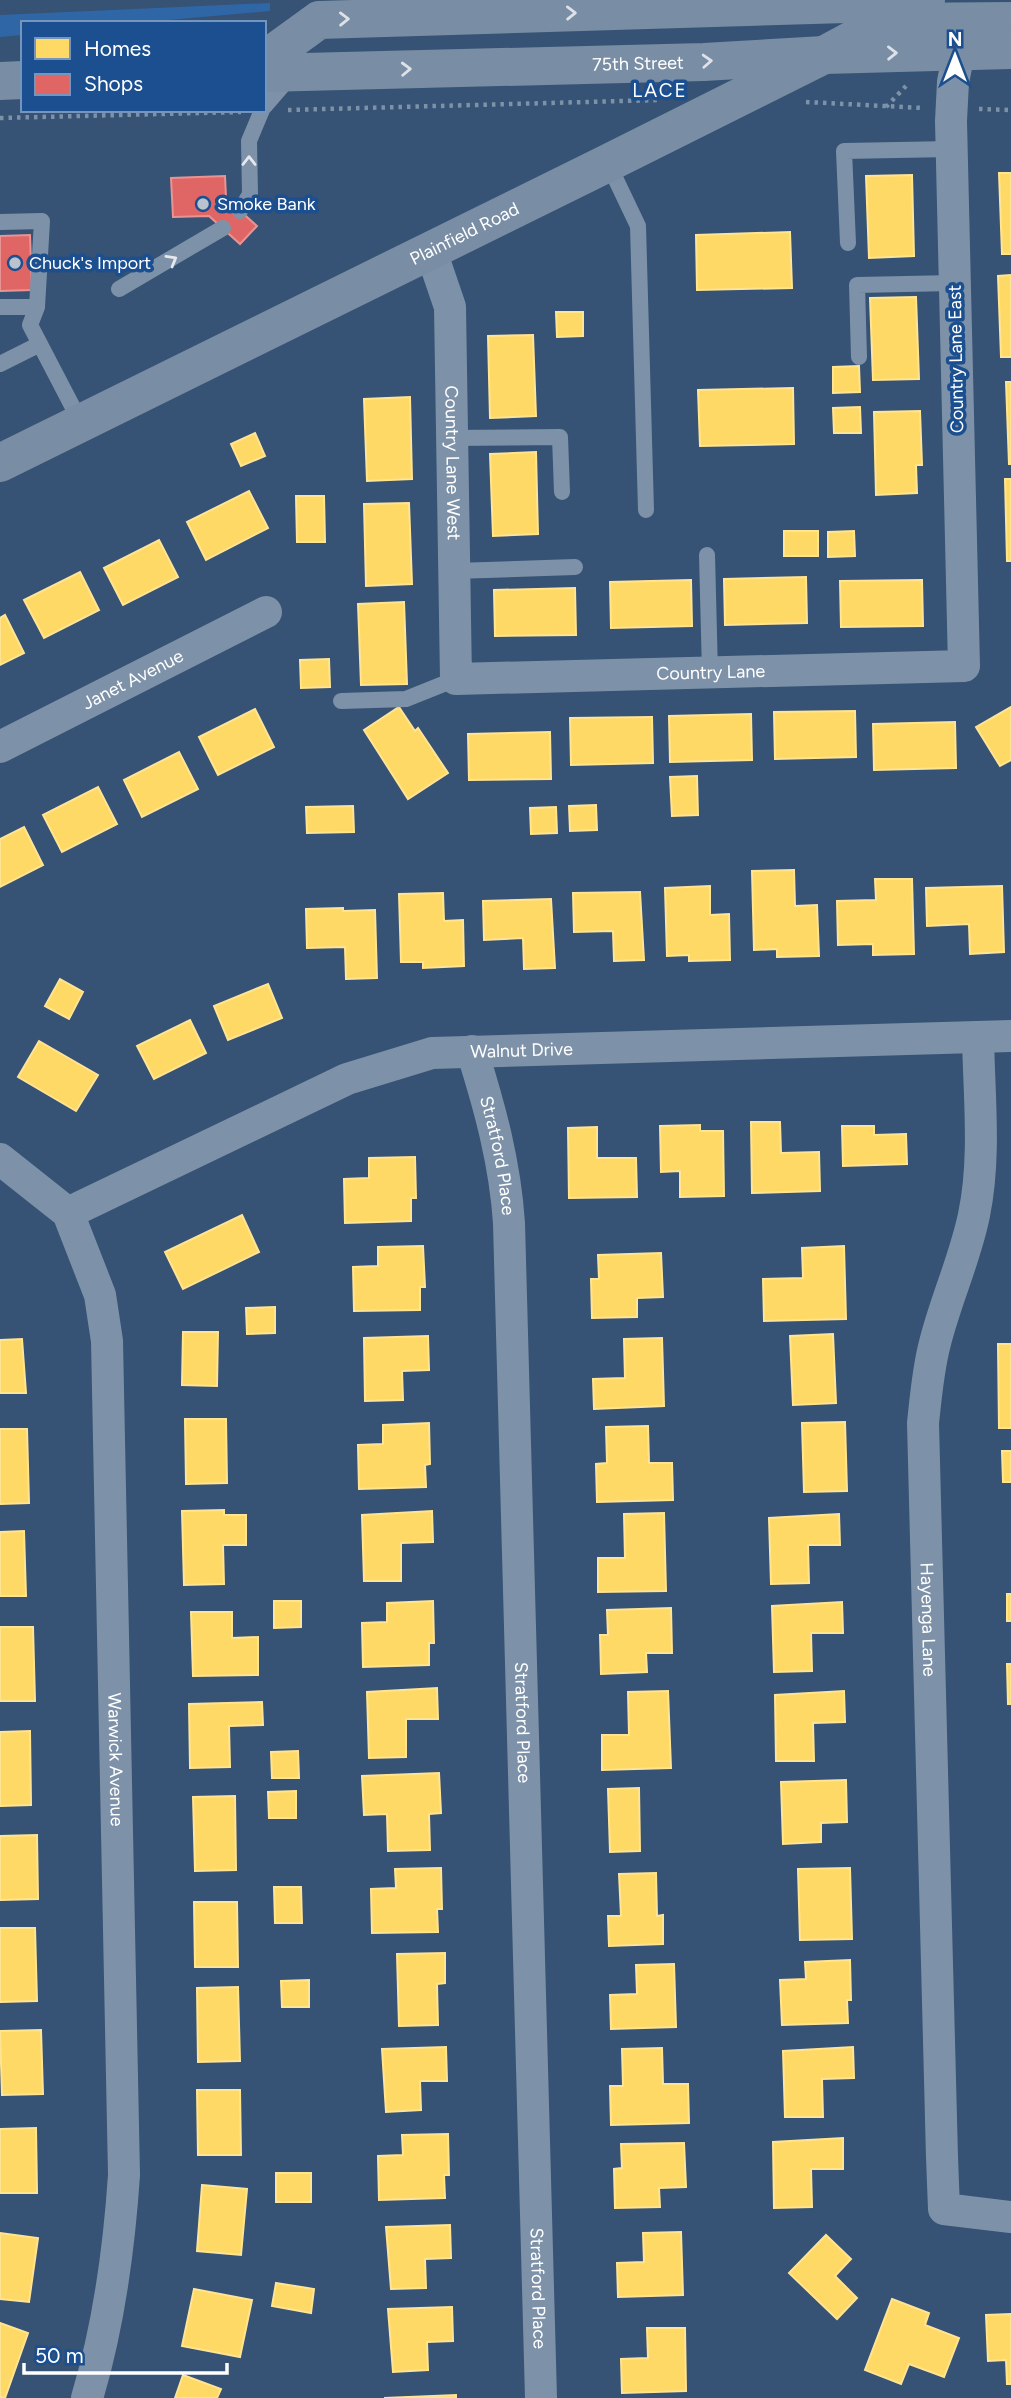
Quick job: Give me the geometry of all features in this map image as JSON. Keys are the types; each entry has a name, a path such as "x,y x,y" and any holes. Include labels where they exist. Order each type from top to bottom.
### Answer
{"main road":[{"name":"Plainfield Road","path":"0,463 824,55 924,1"},
{"path":"274,68 319,20 756,9 924,1"},
{"path":"886,22 1011,21"},
{"name":"75th Street","path":"274,68 704,62 824,55 1011,50"},
{"path":"0,81 21,80"}],"street":[{"name":"Country Lane East","path":"959,52 952,96 951,149 964,666"},
{"name":"Country Lane West","path":"431,251 450,307 456,679"},
{"name":"Janet Avenue","path":"0,747 267,612"},
{"name":"Country Lane","path":"456,679 964,666"},
{"name":"Hayenga Lane","path":"978,1037 980,1157 975,1212 963,1261 934,1344 923,1423 944,2209 1011,2217"},
{"name":"Walnut Drive","path":"68,1213 347,1079 432,1053 1011,1037"},
{"name":"Stratford Place","path":"472,1051 502,1157 509,1223 541,2398"},
{"path":"0,1159 68,1213"},
{"name":"Warwick Avenue","path":"68,1213 100,1295 107,1341 124,2124 121,2220 114,2276 107,2321 87,2398"}],"lane":[{"path":"240,211 250,194 249,141 268,109 274,68"},
{"path":"848,243 844,151 951,149"},
{"path":"608,163 639,226 646,510"},
{"path":"0,222 42,221 37,307 30,326 81,423"},
{"path":"119,289 223,228"},
{"path":"859,356 856,285 954,283"},
{"path":"0,307 37,307"},
{"path":"0,364 40,344"},
{"path":"452,438 560,437 562,492"},
{"path":"707,555 710,673"},
{"path":"454,571 575,567"},
{"path":"341,701 406,699 456,679"}],"path":[{"path":"886,107 909,83"},
{"path":"268,109 659,100"},
{"path":"846,104 932,108"},
{"path":"968,109 1011,110"},
{"path":"0,118 241,112"}],"shaded area":[{"path":"270,3 270,11 157,21 21,21 21,35 0,37 0,15"}],"building: Homes":[{"path":"999,173 1011,173 1011,254 1002,254"},
{"path":"912,175 914,256 869,258 866,176"},
{"path":"790,232 792,288 697,290 696,235"},
{"path":"1011,275 1011,357 1001,357 998,276"},
{"path":"916,297 919,379 873,380 870,298"},
{"path":"556,312 583,312 583,336 557,337"},
{"path":"533,335 536,416 490,418 488,336"},
{"path":"859,366 860,392 833,393 833,367"},
{"path":"1006,382 1011,382 1011,464 1009,464"},
{"path":"793,388 794,444 700,446 698,390"},
{"path":"410,397 412,479 367,481 364,399"},
{"path":"860,407 861,433 834,433 833,408"},
{"path":"920,411 922,465 916,465 917,493 876,495 874,412"},
{"path":"255,433 265,456 241,466 231,444"},
{"path":"536,452 538,534 493,536 490,454"},
{"path":"1005,479 1011,479 1011,561 1007,561"},
{"path":"249,491 268,528 206,560 187,522"},
{"path":"296,496 324,496 325,542 297,542"},
{"path":"409,503 412,584 366,586 364,504"},
{"path":"784,531 818,531 818,556 784,556"},
{"path":"854,531 855,556 828,557 828,532"},
{"path":"159,540 178,577 123,605 104,568"},
{"path":"80,572 99,610 44,638 24,600"},
{"path":"806,577 807,623 725,625 724,579"},
{"path":"691,580 692,626 611,628 610,582"},
{"path":"922,580 923,626 841,627 840,581"},
{"path":"575,588 576,635 495,636 494,590"},
{"path":"404,602 407,684 361,685 358,604"},
{"path":"5,615 24,653 0,665 0,618"},
{"path":"329,659 330,687 301,688 300,660"},
{"path":"399,707 415,731 418,728 448,773 408,799 364,730"},
{"path":"1011,707 1011,760 1000,766 976,727"},
{"path":"255,709 274,747 218,775 199,737"},
{"path":"855,711 856,757 775,759 774,712"},
{"path":"751,714 752,760 670,762 669,716"},
{"path":"652,717 653,763 571,765 570,718"},
{"path":"955,722 956,768 874,770 873,724"},
{"path":"550,732 551,779 469,780 468,734"},
{"path":"179,752 198,789 142,817 124,780"},
{"path":"697,776 698,815 672,816 670,777"},
{"path":"98,787 117,824 62,852 43,815"},
{"path":"596,805 597,830 570,831 569,806"},
{"path":"353,806 354,832 307,833 306,807"},
{"path":"556,807 557,833 531,834 530,808"},
{"path":"24,827 43,865 0,887 0,839"},
{"path":"794,870 795,906 817,905 819,956 777,957 777,949 754,950 752,871"},
{"path":"875,879 912,879 914,954 873,955 873,944 838,945 837,901 876,900"},
{"path":"710,886 710,915 729,914 730,960 689,961 689,955 667,956 665,888"},
{"path":"1002,886 1004,952 970,954 969,924 927,926 926,888"},
{"path":"640,892 644,960 614,961 613,931 574,932 573,893"},
{"path":"443,893 444,921 463,920 464,966 423,968 423,962 401,962 399,894"},
{"path":"551,899 555,968 524,969 523,938 484,940 483,901"},
{"path":"343,908 343,911 375,910 377,978 346,979 345,947 307,948 306,909"},
{"path":"60,979 83,992 69,1019 45,1006"},
{"path":"268,984 282,1018 228,1040 214,1006"},
{"path":"190,1020 206,1053 154,1079 137,1046"},
{"path":"39,1041 98,1075 76,1111 18,1077"},
{"path":"751,1122 780,1122 781,1153 819,1152 820,1191 752,1193"},
{"path":"700,1125 700,1131 723,1131 724,1196 680,1197 680,1171 661,1172 660,1126"},
{"path":"842,1126 874,1126 874,1135 906,1134 907,1164 843,1166"},
{"path":"597,1127 597,1158 636,1158 637,1197 569,1198 568,1128"},
{"path":"415,1157 416,1198 411,1198 411,1221 345,1223 344,1179 369,1178 369,1158"},
{"path":"242,1215 259,1252 183,1289 165,1252"},
{"path":"423,1246 425,1287 420,1287 420,1310 354,1311 353,1267 378,1266 378,1247"},
{"path":"844,1246 846,1319 764,1321 763,1279 803,1278 802,1248"},
{"path":"661,1253 663,1297 637,1298 637,1317 592,1318 591,1279 599,1279 598,1255"},
{"path":"275,1307 275,1333 247,1334 246,1308"},
{"path":"183,1332 218,1332 217,1386 182,1385"},
{"path":"833,1334 836,1403 793,1405 790,1336"},
{"path":"428,1336 429,1370 402,1371 403,1400 365,1401 364,1338"},
{"path":"662,1338 664,1406 594,1409 593,1379 625,1378 624,1339"},
{"path":"22,1339 26,1393 0,1393 0,1340"},
{"path":"998,1344 1011,1344 1011,1428 999,1428"},
{"path":"185,1419 226,1419 227,1483 186,1484"},
{"path":"845,1422 847,1491 804,1492 802,1423"},
{"path":"429,1423 430,1464 425,1465 426,1487 359,1489 358,1445 383,1444 383,1425"},
{"path":"648,1426 649,1463 672,1463 673,1500 597,1502 596,1464 607,1463 606,1427"},
{"path":"0,1429 27,1429 29,1503 0,1504"},
{"path":"1002,1451 1011,1451 1011,1482 1003,1482"},
{"path":"224,1510 224,1515 246,1515 246,1545 223,1545 224,1584 184,1585 182,1511"},
{"path":"432,1511 433,1542 401,1543 401,1581 364,1581 362,1515"},
{"path":"664,1513 666,1591 598,1592 598,1558 625,1558 624,1514"},
{"path":"839,1514 840,1545 808,1545 809,1583 771,1584 769,1518"},
{"path":"24,1531 26,1596 0,1596 0,1532"},
{"path":"1007,1594 1011,1594 1011,1621 1007,1621"},
{"path":"274,1601 301,1601 301,1627 274,1628"},
{"path":"433,1601 434,1643 429,1643 429,1665 363,1667 362,1623 387,1622 387,1603"},
{"path":"842,1602 843,1633 811,1633 812,1671 774,1672 772,1606"},
{"path":"671,1608 672,1653 646,1653 647,1672 601,1674 600,1635 608,1635 607,1610"},
{"path":"191,1612 232,1612 232,1638 258,1637 258,1675 193,1676"},
{"path":"0,1627 33,1627 35,1701 0,1701"},
{"path":"1007,1664 1011,1664 1011,1704 1008,1704"},
{"path":"437,1688 438,1719 406,1719 406,1757 369,1758 367,1692"},
{"path":"668,1691 671,1768 602,1770 602,1735 629,1735 628,1692"},
{"path":"844,1691 845,1722 813,1723 814,1761 776,1761 775,1695"},
{"path":"262,1702 263,1725 229,1726 230,1767 190,1768 189,1704"},
{"path":"30,1731 31,1805 0,1806 0,1732"},
{"path":"298,1751 299,1778 272,1778 271,1752"},
{"path":"439,1773 441,1813 429,1814 430,1850 388,1851 387,1814 364,1815 362,1776"},
{"path":"846,1780 847,1822 821,1823 821,1842 783,1844 781,1782"},
{"path":"639,1788 640,1851 610,1852 608,1789"},
{"path":"296,1791 296,1818 269,1818 268,1792"},
{"path":"235,1796 236,1870 195,1871 193,1797"},
{"path":"37,1835 38,1899 0,1900 0,1836"},
{"path":"441,1868 442,1909 437,1909 438,1932 372,1933 371,1889 396,1888 395,1869"},
{"path":"850,1868 852,1939 800,1940 798,1869"},
{"path":"656,1873 657,1916 663,1915 663,1944 609,1946 608,1916 621,1916 619,1874"},
{"path":"274,1887 301,1887 302,1923 275,1923"},
{"path":"194,1902 237,1902 238,1967 195,1967"},
{"path":"0,1928 35,1928 37,2001 0,2002"},
{"path":"445,1953 445,1983 437,1984 438,2025 399,2026 397,1954"},
{"path":"850,1960 851,2000 847,2000 848,2023 782,2025 780,1980 806,1979 805,1962"},
{"path":"674,1964 676,2027 611,2029 610,1995 637,1994 636,1965"},
{"path":"309,1980 309,2007 282,2007 281,1981"},
{"path":"238,1987 240,2061 198,2062 197,1988"},
{"path":"41,2030 43,2094 2,2095 0,2031"},
{"path":"446,2047 447,2081 420,2081 421,2110 386,2112 382,2049"},
{"path":"853,2047 854,2078 822,2079 823,2117 785,2117 783,2051"},
{"path":"662,2048 663,2084 688,2084 689,2123 611,2125 610,2086 623,2086 622,2049"},
{"path":"197,2090 240,2090 241,2155 198,2155"},
{"path":"36,2128 37,2193 0,2193 0,2129"},
{"path":"448,2134 449,2175 444,2175 445,2198 379,2200 378,2156 403,2155 402,2135"},
{"path":"843,2138 843,2169 811,2169 812,2207 774,2208 773,2142"},
{"path":"684,2143 686,2187 659,2188 660,2207 615,2208 614,2169 622,2168 621,2144"},
{"path":"276,2173 311,2173 311,2202 276,2202"},
{"path":"202,2185 247,2189 241,2255 197,2251"},
{"path":"450,2225 451,2258 425,2259 426,2288 391,2289 386,2227"},
{"path":"681,2232 683,2295 618,2297 617,2263 644,2262 643,2233"},
{"path":"0,2233 38,2238 29,2302 0,2299"},
{"path":"826,2235 851,2259 835,2276 857,2298 837,2319 789,2273"},
{"path":"276,2283 314,2289 311,2313 272,2306"},
{"path":"194,2289 252,2300 240,2357 182,2346"},
{"path":"892,2299 929,2313 925,2325 959,2338 944,2377 909,2364 901,2384 865,2370"},
{"path":"452,2307 453,2341 427,2342 428,2370 393,2372 388,2309"},
{"path":"1011,2314 1011,2384 1007,2384 1006,2360 988,2361 986,2315"},
{"path":"0,2323 28,2333 5,2398 0,2397"},
{"path":"647,2328 685,2328 686,2391 622,2393 621,2359 648,2358"},
{"path":"183,2375 221,2389 217,2398 175,2398"},
{"path":"456,2395 456,2398 384,2398"}],"building: Shops":[{"name":"Smoke Bank","path":"225,176 226,198 257,226 240,244 209,216 173,217 171,178"},
{"name":"Chuck's Import","path":"30,235 32,290 0,291 0,236"}],"place":[{"name":"Smoke Bank","path":"203,204"},
{"name":"Chuck's Import","path":"15,263"}],"district":[{"name":"LACE","path":"660,90"}]}
